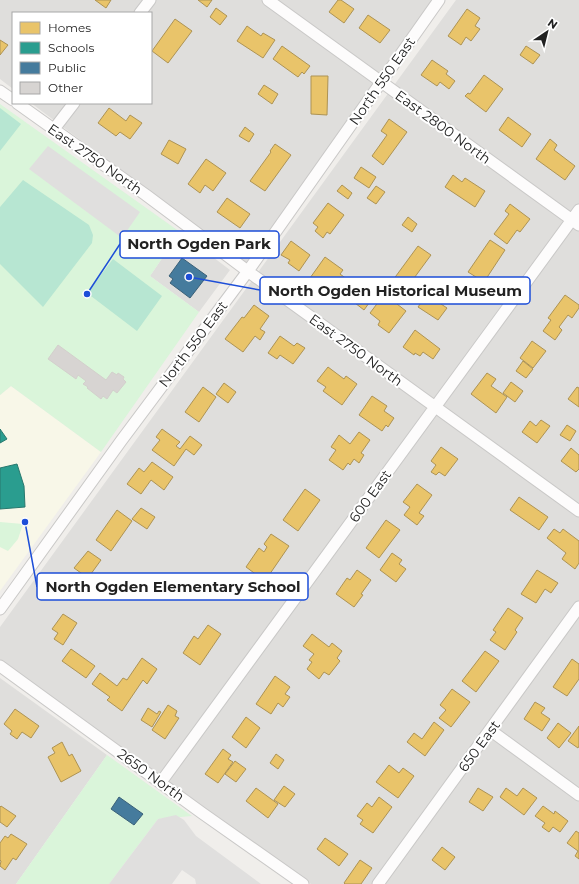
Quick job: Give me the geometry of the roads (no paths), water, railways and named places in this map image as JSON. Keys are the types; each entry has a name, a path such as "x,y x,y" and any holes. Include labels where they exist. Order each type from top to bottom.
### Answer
{"street":[{"path":"141,12 150,0"},
{"name":"East 2800 North","path":"268,0 575,223"},
{"name":"North 550 East","path":"0,609 121,441 248,271 439,0"},
{"path":"0,91 12,99"},
{"name":"East 2750 North","path":"18,104 146,195 579,512"},
{"path":"54,130 73,104"},
{"name":"600 East","path":"161,782 436,407 575,223 579,210"},
{"name":"650 East","path":"378,884 579,607"},
{"name":"2650 North","path":"0,666 202,813 303,884"},
{"path":"490,730 579,795"}],"place":[{"name":"North Ogden Historical Museum","path":"189,277"},
{"name":"North Ogden Park","path":"87,294"},
{"name":"North Ogden Elementary School","path":"25,522"}]}
